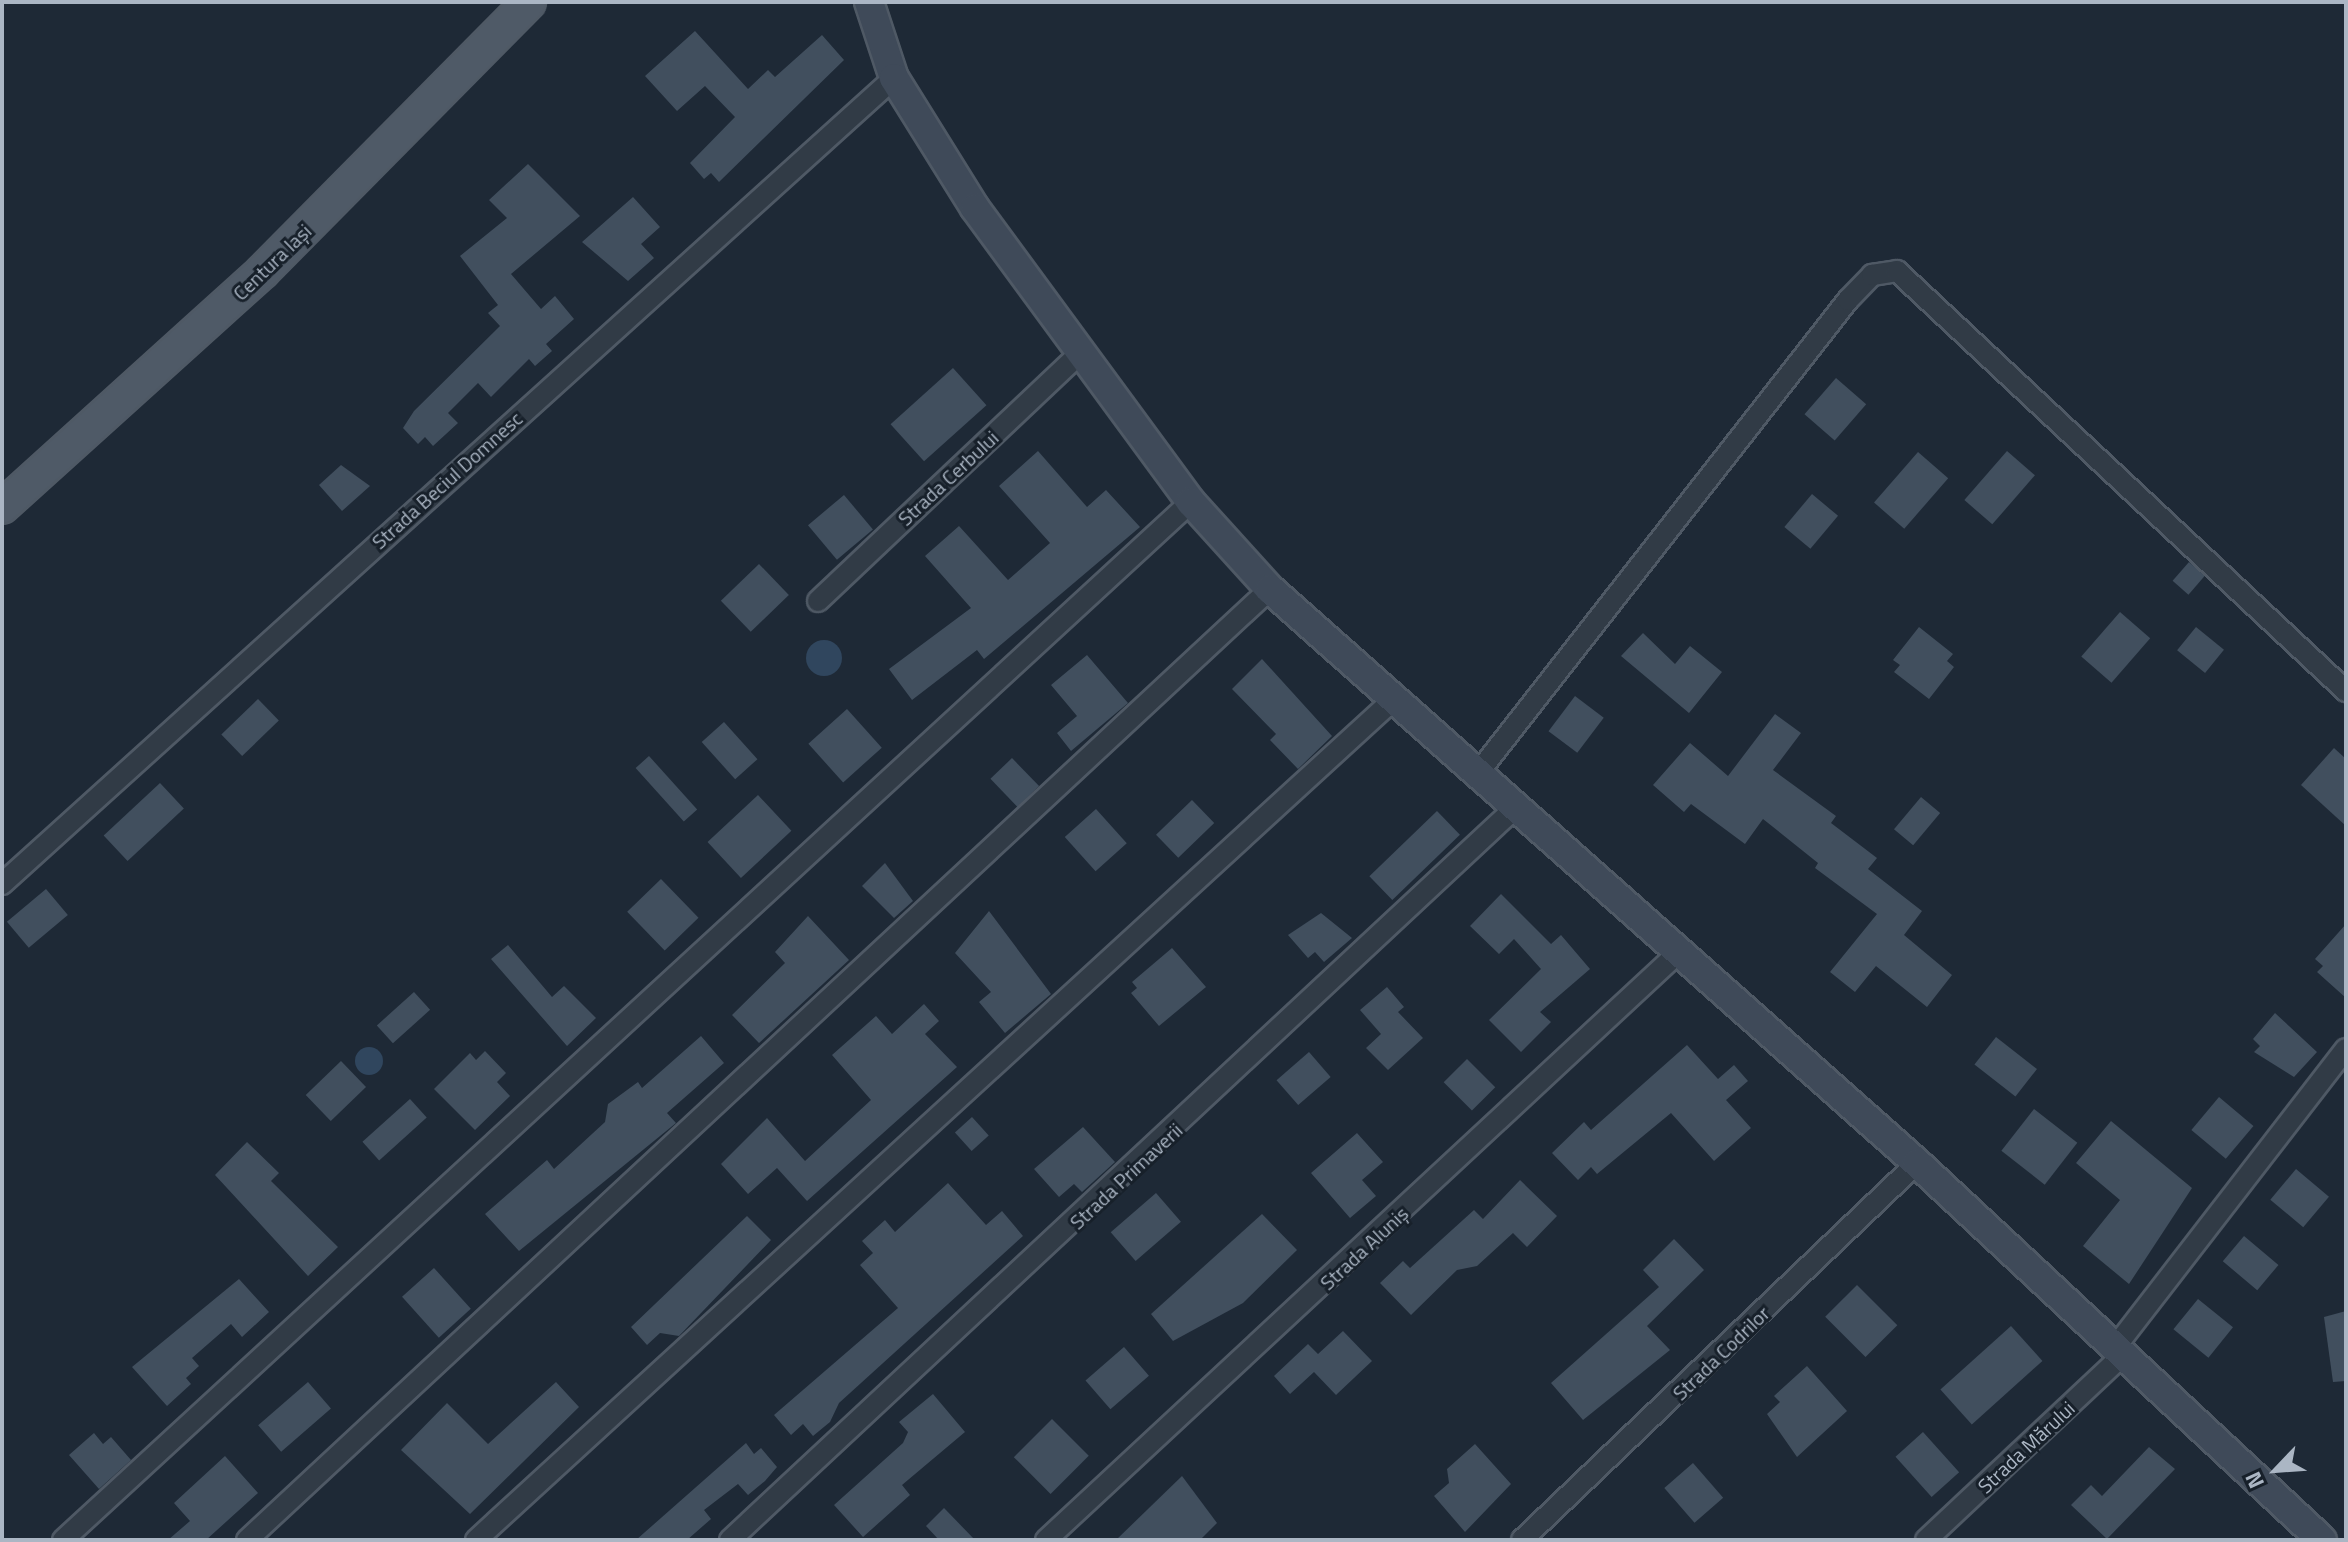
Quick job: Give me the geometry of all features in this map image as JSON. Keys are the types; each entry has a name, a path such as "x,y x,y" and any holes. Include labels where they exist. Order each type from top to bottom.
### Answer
{"main road":[{"name":"Centura Iași","path":"2,507 263,271 529,2"},
{"path":"869,2 894,78 1078,355 1191,502 1270,589 1392,701 1517,806 1917,1163 2121,1349 2321,1540"}],"street":[{"name":"Strada Beciul Domnesc","path":"2,884 894,78"},
{"path":"1478,773 1848,300 1872,275 1897,271 2346,691"},
{"name":"Strada Cerbului","path":"818,601 1078,355"},
{"path":"63,1540 535,1113 1191,502"},
{"path":"247,1540 1270,589"},
{"path":"476,1540 1392,701"},
{"name":"Strada Primaverii","path":"730,1540 1517,806"},
{"name":"Strada Aluniș","path":"1046,1540 1679,952"},
{"name":"Strada Mărului","path":"1926,1540 2121,1349 2346,1049"},
{"name":"Strada Codrilor","path":"1522,1540 1917,1163"}],"water":[{"path":"824,640 836,646 842,658 836,670 824,676 812,670 806,658 812,646"},
{"path":"369,1047 379,1051 383,1061 379,1071 369,1075 359,1071 355,1061 359,1051"}],"building":[{"path":"695,31 748,89 768,70 775,77 822,35 844,60 719,182 711,173 704,179 690,163 735,117 705,86 677,111 645,76"},
{"path":"528,164 580,216 511,274 541,309 555,296 574,319 546,344 552,351 535,366 529,359 491,397 478,383 448,413 458,423 433,446 425,437 418,444 403,428 414,411 500,326 488,313 498,305 460,256 507,218 489,200"},
{"path":"633,197 660,227 641,244 654,258 628,281 582,242"},
{"path":"953,368 986,405 924,461 891,424"},
{"path":"1836,378 1866,404 1835,440 1805,414"},
{"path":"1038,451 1087,507 1106,490 1140,527 984,659 977,650 912,700 889,669 971,608 925,556 959,526 1008,580 1050,543 999,486"},
{"path":"2007,451 2035,475 1992,524 1964,500"},
{"path":"1918,452 1948,478 1904,529 1874,503"},
{"path":"341,465 370,486 342,511 319,485"},
{"path":"1812,494 1838,516 1810,549 1784,527"},
{"path":"844,495 873,529 837,560 808,525"},
{"path":"2189,562 2205,576 2188,595 2173,581"},
{"path":"759,564 789,595 751,632 721,601"},
{"path":"2120,612 2150,638 2111,683 2081,657"},
{"path":"1919,627 1953,654 1947,661 1954,667 1929,699 1894,672 1900,665 1893,660"},
{"path":"2196,627 2224,650 2205,673 2177,650"},
{"path":"1643,633 1675,664 1690,646 1722,672 1689,713 1621,656"},
{"path":"1087,655 1128,703 1071,751 1057,733 1077,716 1051,685"},
{"path":"1262,659 1332,736 1298,769 1270,740 1276,734 1232,689"},
{"path":"1575,696 1604,718 1577,753 1549,731"},
{"path":"258,699 279,721 242,756 221,734"},
{"path":"847,709 882,748 843,782 808,744"},
{"path":"1775,714 1801,733 1773,770 1836,816 1831,823 1877,858 1868,869 1922,911 1904,935 1952,975 1927,1007 1876,966 1855,992 1830,972 1877,914 1815,868 1818,863 1763,819 1745,844 1691,804 1684,812 1653,785 1690,743 1728,776"},
{"path":"724,722 757,759 735,779 702,742"},
{"path":"2334,748 2346,759 2346,826 2301,785"},
{"path":"649,756 697,810 684,822 636,768"},
{"path":"1012,758 1039,786 1018,807 990,779"},
{"path":"160,783 184,809 128,861 104,836"},
{"path":"758,795 791,831 741,878 708,842"},
{"path":"1921,797 1940,813 1913,845 1894,829"},
{"path":"1192,800 1214,823 1178,858 1156,835"},
{"path":"1096,809 1127,843 1096,871 1065,837"},
{"path":"1437,811 1460,835 1392,900 1369,876"},
{"path":"885,863 913,901 894,918 862,886"},
{"path":"661,879 699,918 665,950 627,912"},
{"path":"46,889 68,915 29,948 7,922"},
{"path":"1501,894 1551,944 1561,935 1590,969 1540,1012 1551,1022 1521,1052 1489,1020 1541,969 1514,939 1499,954 1470,926"},
{"path":"989,911 1051,994 1005,1033 979,1002 991,992 955,953"},
{"path":"1321,913 1352,938 1324,962 1315,952 1308,958 1288,935"},
{"path":"808,916 849,960 759,1043 732,1015 785,963 775,952"},
{"path":"2346,924 2346,998 2317,972 2323,966 2315,959"},
{"path":"508,945 552,997 564,986 596,1018 567,1046 491,959"},
{"path":"1172,948 1206,987 1159,1026 1131,993 1137,988 1132,982"},
{"path":"1387,987 1404,1007 1398,1012 1423,1038 1388,1070 1366,1048 1381,1034 1360,1010"},
{"path":"414,992 430,1010 393,1043 377,1025"},
{"path":"924,1004 939,1021 925,1034 957,1067 807,1201 777,1168 748,1194 721,1164 767,1118 805,1161 871,1100 832,1055 876,1016 892,1034"},
{"path":"2275,1013 2317,1052 2294,1077 2254,1052 2260,1046 2253,1039"},
{"path":"701,1036 724,1063 667,1113 676,1123 519,1251 485,1214 547,1160 554,1169 605,1122 608,1104 638,1082 642,1088"},
{"path":"1996,1037 2037,1069 2015,1097 1974,1065"},
{"path":"1687,1045 1718,1079 1734,1065 1748,1081 1726,1100 1751,1128 1714,1161 1671,1113 1597,1174 1591,1167 1578,1180 1552,1153 1584,1122 1591,1130"},
{"path":"485,1051 506,1073 497,1082 510,1096 475,1130 434,1089 470,1053 476,1060"},
{"path":"1309,1052 1331,1077 1298,1105 1277,1080"},
{"path":"1467,1059 1495,1087 1472,1111 1444,1082"},
{"path":"341,1061 366,1087 331,1121 306,1095"},
{"path":"2219,1097 2253,1126 2226,1159 2191,1130"},
{"path":"410,1099 427,1118 379,1160 362,1142"},
{"path":"2034,1109 2077,1143 2045,1185 2001,1151"},
{"path":"972,1117 989,1136 972,1151 955,1132"},
{"path":"2111,1121 2192,1188 2129,1284 2083,1246 2120,1200 2076,1163"},
{"path":"1083,1127 1115,1162 1082,1192 1074,1184 1059,1197 1034,1169"},
{"path":"1357,1133 1383,1162 1362,1180 1376,1196 1350,1218 1311,1173"},
{"path":"247,1142 279,1173 271,1181 338,1247 308,1276 215,1175"},
{"path":"2296,1169 2329,1197 2303,1227 2270,1200"},
{"path":"1520,1180 1557,1216 1527,1247 1513,1233 1477,1266 1457,1270 1411,1315 1380,1283 1403,1261 1410,1268 1474,1210 1483,1219"},
{"path":"948,1183 986,1225 1002,1211 1023,1236 839,1403 830,1422 813,1436 803,1424 791,1435 774,1415 898,1308 860,1265 873,1253 862,1241 885,1220 895,1232"},
{"path":"1156,1193 1181,1222 1136,1261 1111,1232"},
{"path":"1262,1214 1297,1250 1243,1303 1173,1341 1151,1314"},
{"path":"747,1216 771,1240 679,1336 660,1333 647,1345 631,1327"},
{"path":"2244,1236 2278,1265 2257,1290 2223,1261"},
{"path":"1674,1239 1704,1270 1647,1326 1670,1350 1583,1420 1551,1383 1659,1287 1643,1270"},
{"path":"434,1268 471,1309 439,1338 402,1297"},
{"path":"239,1279 269,1312 242,1337 231,1324 192,1358 199,1366 186,1378 191,1384 167,1406 132,1367"},
{"path":"1857,1285 1897,1325 1865,1357 1825,1317"},
{"path":"2198,1299 2233,1327 2208,1358 2173,1329"},
{"path":"2346,1311 2346,1381 2333,1382 2324,1317"},
{"path":"2011,1326 2042,1361 1972,1424 1940,1390"},
{"path":"1343,1331 1372,1361 1336,1395 1314,1372 1290,1394 1274,1376 1308,1344 1318,1354"},
{"path":"1124,1347 1149,1376 1110,1409 1086,1380"},
{"path":"1807,1366 1847,1411 1797,1457 1767,1414 1780,1402 1774,1396"},
{"path":"308,1382 331,1408 281,1452 258,1425"},
{"path":"556,1382 579,1407 470,1514 401,1450 447,1403 488,1444"},
{"path":"933,1394 965,1432 902,1485 910,1495 863,1537 834,1505 903,1443 908,1432 899,1422"},
{"path":"1052,1419 1089,1456 1051,1494 1014,1457"},
{"path":"1923,1432 1959,1472 1932,1497 1896,1457"},
{"path":"94,1433 103,1444 111,1437 131,1460 99,1489 69,1455"},
{"path":"746,1443 754,1454 761,1448 777,1467 765,1481 748,1495 738,1484 704,1510 711,1519 687,1540 636,1540"},
{"path":"1475,1444 1511,1484 1465,1532 1434,1496 1449,1483 1447,1469"},
{"path":"2149,1447 2175,1469 2107,1539 2071,1505 2091,1485 2102,1496"},
{"path":"225,1456 258,1493 206,1540 168,1540 190,1521 174,1503"},
{"path":"1693,1463 1723,1498 1694,1523 1664,1488"},
{"path":"1182,1476 1217,1523 1200,1540 1116,1540"},
{"path":"944,1508 975,1540 939,1540 926,1526"}]}
